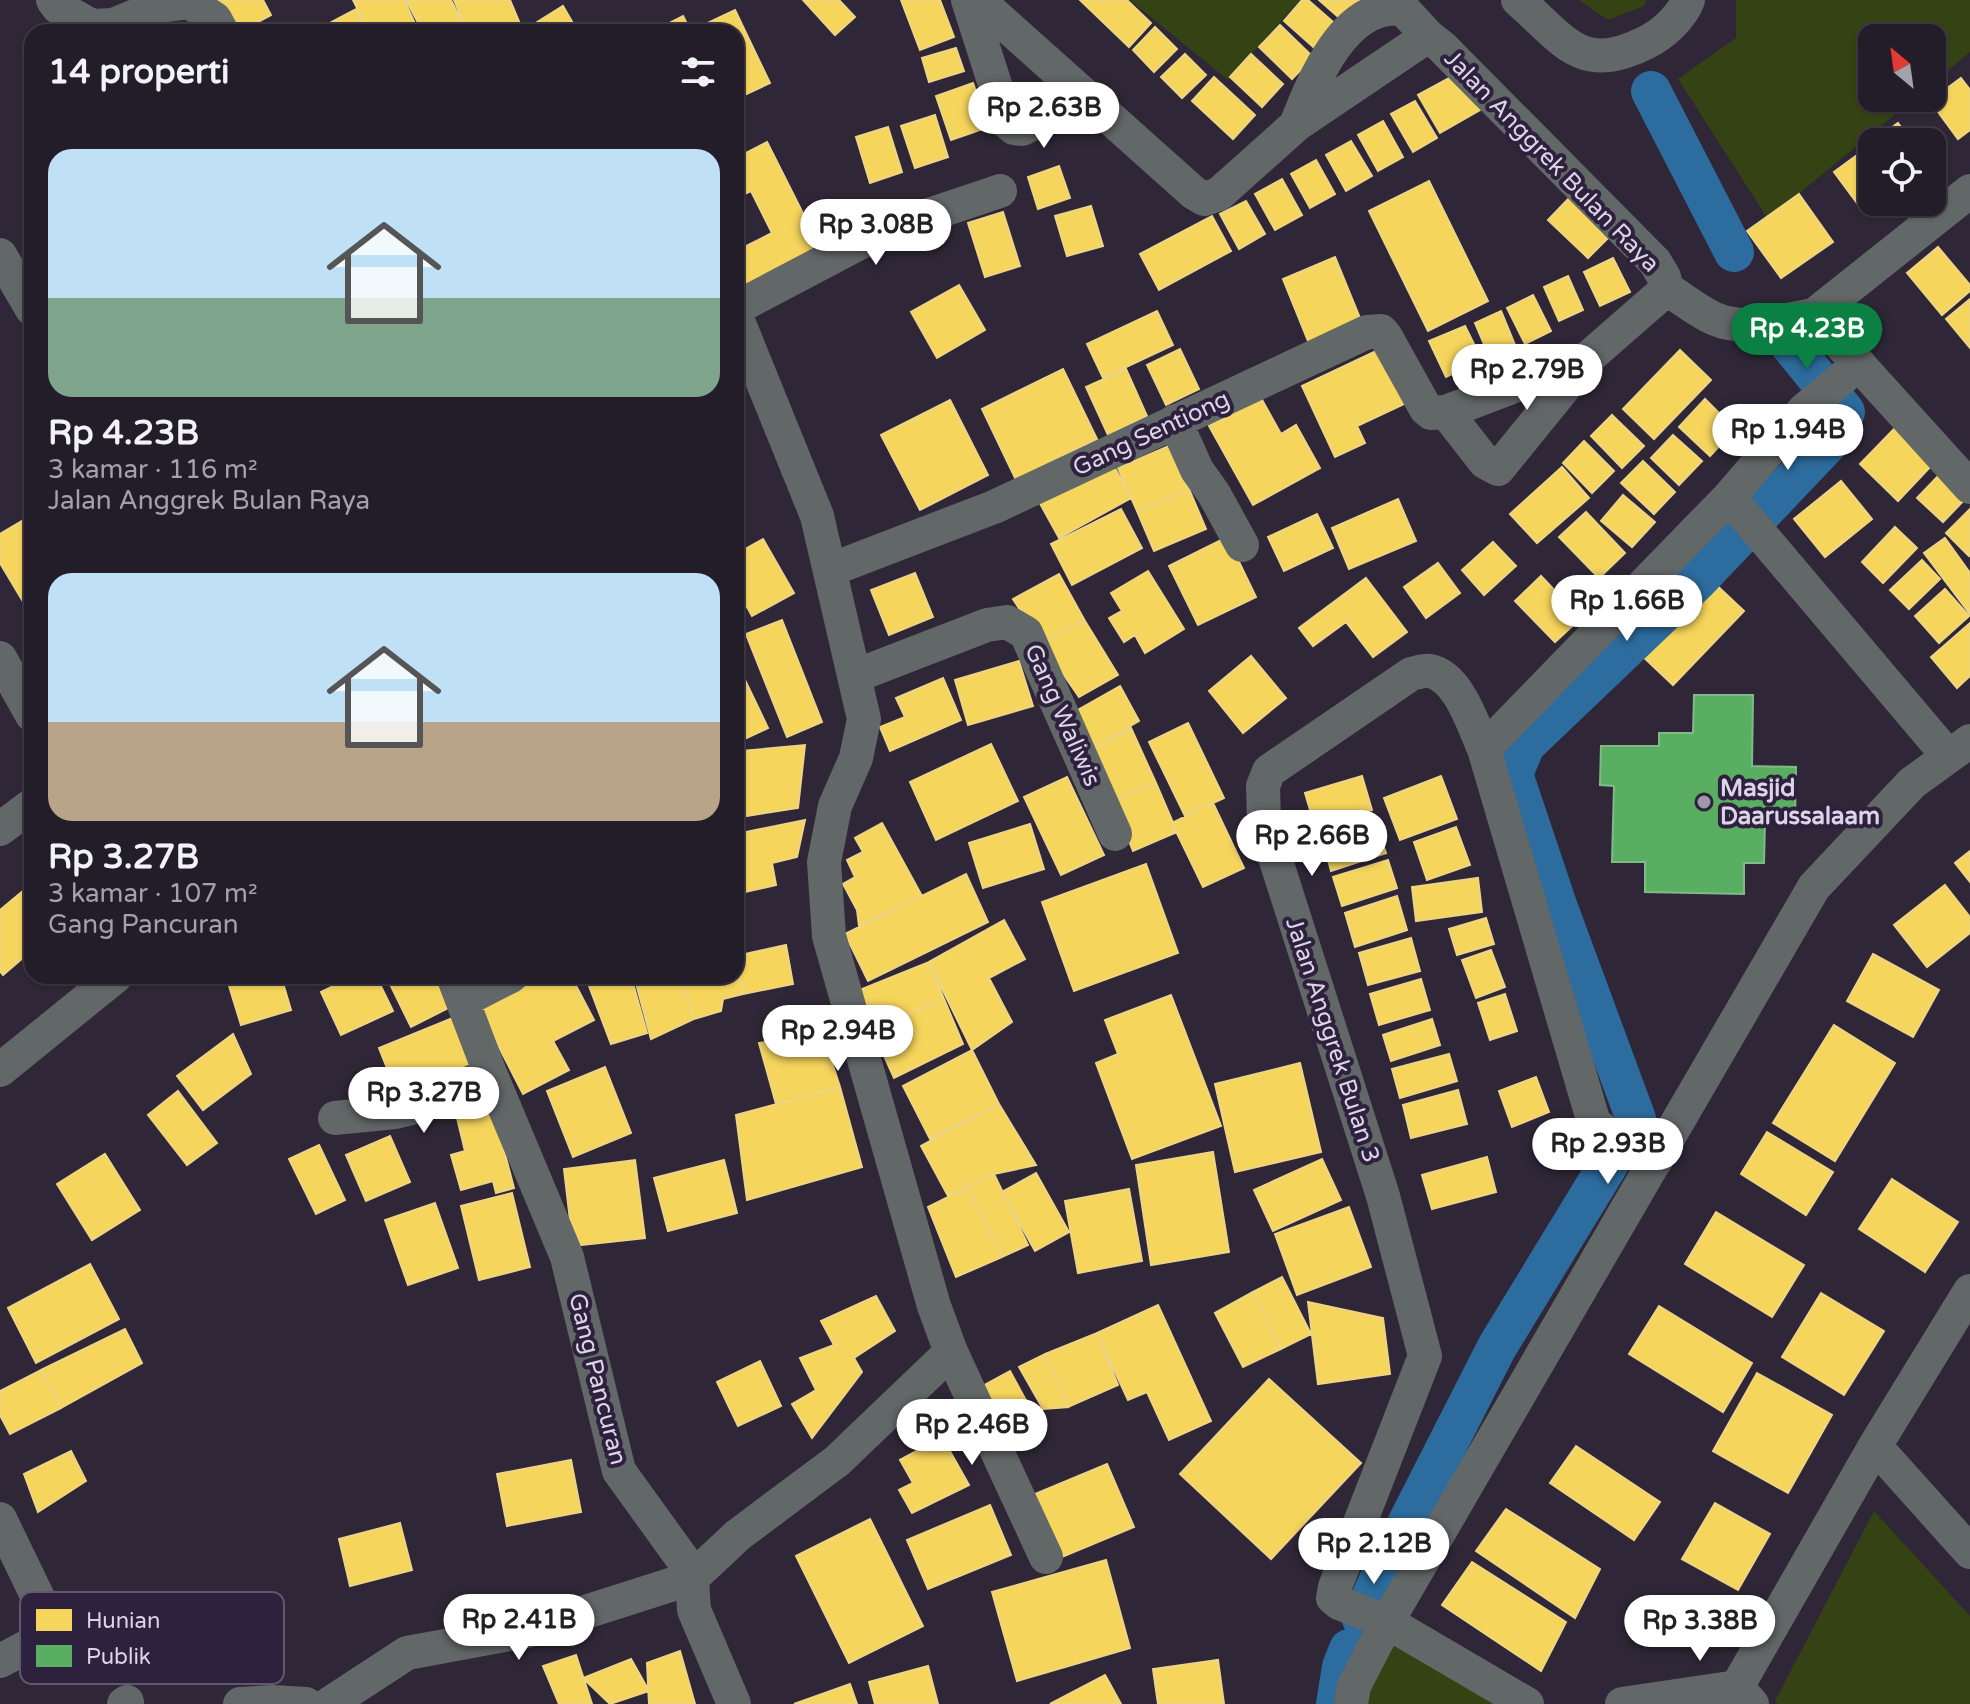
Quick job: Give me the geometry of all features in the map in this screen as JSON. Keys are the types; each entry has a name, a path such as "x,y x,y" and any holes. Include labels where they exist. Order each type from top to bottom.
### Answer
{"street":[{"path":"53,0 58,7 88,24"},
{"path":"968,0 1007,122 1014,128 1022,129 1088,97"},
{"name":"Jalan Anggrek Bulan Raya","path":"978,0 1204,199 1219,194 1296,125 1428,36 1655,262 1667,289 1716,319 1731,324 1761,324 1814,315"},
{"path":"1518,0 1573,48 1590,57 1620,56 1661,36 1688,0"},
{"path":"115,24 160,6 189,2 218,24"},
{"path":"1296,125 1316,74 1350,29 1370,13 1389,7 1403,9 1428,36"},
{"path":"744,304 884,230 1000,191"},
{"path":"1970,191 1814,315 1853,370 1970,487"},
{"path":"0,255 24,296"},
{"path":"1588,358 1438,413 1485,462 1498,469 1588,358 1667,289"},
{"name":"Gang Sentiong","path":"830,570 994,507 1367,332 1381,331 1426,409 1438,413"},
{"path":"744,336 817,516 864,719 856,758 835,806 824,862 829,936 934,1306 951,1352 1046,1557"},
{"path":"1484,749 1745,514 1804,410 1853,370"},
{"path":"1175,421 1197,470 1242,545"},
{"path":"1351,1704 1354,1686 1387,1622 1637,1150 1814,887 1912,783 1959,748 1745,514"},
{"name":"Gang Waliwis","path":"855,676 987,625 1007,622 1026,633 1115,834"},
{"path":"0,658 24,701"},
{"name":"Jalan Anggrek Bulan 3","path":"1527,1704 1387,1622 1333,1598 1425,1356 1383,1196 1264,823 1263,786 1269,771 1411,674 1428,671 1441,677 1460,695 1484,749 1594,1123 1637,1150"},
{"path":"0,829 24,811"},
{"path":"0,1070 106,984"},
{"name":"Gang Pancuran","path":"458,988 567,1257 619,1471 693,1577"},
{"path":"335,1118 395,1112 424,1105 490,1073"},
{"path":"1622,1704 1744,1695 1875,1446 1970,1291"},
{"path":"329,1704 407,1653 526,1631 693,1577 738,1535 837,1461 951,1352"},
{"path":"1875,1446 1970,1552"},
{"path":"0,1519 35,1592"},
{"path":"693,1577 694,1610 734,1704"},
{"path":"0,1661 20,1650"},
{"path":"240,1704 306,1704"}],"green space":[{"path":"1130,0 1300,0 1228,80"},
{"path":"1579,0 1647,0 1644,6 1608,20"},
{"path":"1736,0 1970,0 1970,52 1946,72 1946,24 1858,24 1858,112 1898,112 1879,128 1858,128 1858,145 1768,219 1678,79 1736,38"},
{"path":"1874,1511 1970,1616 1970,1704 1777,1704 1775,1701"},
{"path":"1387,1622 1527,1704 1351,1704"}],"building: Hunian":[{"path":"212,0 263,0 271,15 254,24 225,24"},
{"path":"353,0 404,0 415,24 365,24"},
{"path":"406,0 451,0 463,24 419,24"},
{"path":"454,0 510,0 520,24 464,24"},
{"path":"803,0 839,0 855,17 835,35"},
{"path":"901,0 940,0 954,37 920,50"},
{"path":"1080,0 1127,0 1151,23 1129,47"},
{"path":"1302,0 1308,0 1340,28 1319,52 1284,21"},
{"path":"1319,0 1361,0 1343,21"},
{"path":"563,6 573,24 534,24"},
{"path":"356,9 364,24 328,24"},
{"path":"735,10 742,24 705,24"},
{"path":"683,16 687,24 668,24"},
{"path":"1280,25 1313,57 1292,79 1259,47"},
{"path":"1155,27 1177,49 1154,72 1133,50"},
{"path":"744,29 770,83 744,95"},
{"path":"956,48 964,71 929,82 922,58"},
{"path":"1185,54 1206,75 1182,98 1161,77"},
{"path":"1251,54 1283,84 1262,107 1230,77"},
{"path":"1460,72 1482,109 1440,133 1418,95"},
{"path":"1214,77 1255,115 1233,139 1192,101"},
{"path":"1961,78 1970,90 1970,130 1958,139 1938,112 1946,112 1946,89"},
{"path":"973,83 989,127 951,140 936,96"},
{"path":"1415,101 1437,138 1413,152 1391,114"},
{"path":"935,115 948,157 915,168 901,126"},
{"path":"1383,121 1403,157 1378,171 1358,135"},
{"path":"888,127 902,172 870,183 856,137"},
{"path":"1351,141 1372,176 1346,191 1326,155"},
{"path":"767,142 824,255 747,293 744,287 744,247 772,233 751,191 744,194 744,154"},
{"path":"1858,154 1857,203 1834,172"},
{"path":"1316,160 1335,194 1310,208 1291,174"},
{"path":"1059,166 1070,198 1038,209 1028,177"},
{"path":"1282,179 1302,215 1275,230 1255,194"},
{"path":"1429,181 1488,301 1428,331 1369,211"},
{"path":"1575,192 1616,230 1588,258 1548,220"},
{"path":"1799,194 1833,242 1781,278 1747,231"},
{"path":"1246,201 1265,234 1239,249 1220,214"},
{"path":"1091,206 1103,246 1067,256 1055,216"},
{"path":"1003,212 1020,266 985,277 968,223"},
{"path":"1212,216 1231,251 1159,290 1140,254"},
{"path":"1938,247 1970,285 1970,291 1942,315 1907,273"},
{"path":"1335,257 1362,323 1310,346 1283,279"},
{"path":"1613,258 1630,292 1600,306 1584,272"},
{"path":"1568,276 1583,310 1559,321 1544,287"},
{"path":"959,285 985,330 937,358 911,312"},
{"path":"1533,295 1551,331 1525,344 1507,308"},
{"path":"1970,299 1970,348 1946,319"},
{"path":"1157,311 1173,345 1103,378 1087,344"},
{"path":"1501,311 1515,345 1489,356 1475,323"},
{"path":"1465,326 1482,360 1446,377 1429,341"},
{"path":"1180,349 1199,389 1166,405 1147,365"},
{"path":"1378,350 1404,404 1357,426 1365,443 1335,457 1302,386"},
{"path":"1680,350 1711,380 1654,439 1623,409"},
{"path":"1063,369 1097,439 1016,480 982,409"},
{"path":"1126,369 1147,416 1108,435 1086,387"},
{"path":"1261,398 1281,434 1296,425 1320,468 1253,505 1209,426"},
{"path":"1705,399 1735,429 1710,456 1679,427"},
{"path":"950,400 988,475 920,510 881,435"},
{"path":"1612,415 1644,446 1622,468 1591,436"},
{"path":"1895,428 1932,465 1898,501 1860,464"},
{"path":"1673,435 1702,461 1679,485 1651,458"},
{"path":"1584,441 1614,471 1592,493 1563,463"},
{"path":"1171,445 1189,489 1137,511 1118,468"},
{"path":"1110,459 1131,498 1059,538 1037,498"},
{"path":"1643,461 1675,492 1654,514 1621,483"},
{"path":"1562,467 1589,498 1537,543 1510,514"},
{"path":"1944,470 1970,494 1943,522 1917,498"},
{"path":"1841,481 1872,519 1825,557 1794,519"},
{"path":"1189,489 1206,529 1154,551 1137,511"},
{"path":"1623,495 1655,522 1632,547 1601,521"},
{"path":"1398,499 1416,541 1349,569 1332,528"},
{"path":"1121,509 1142,548 1072,585 1051,544"},
{"path":"1970,509 1970,555 1969,556 1946,533"},
{"path":"1586,512 1625,553 1599,578 1559,537"},
{"path":"1317,514 1333,548 1284,571 1268,537"},
{"path":"24,520 24,603 0,563 0,534"},
{"path":"1895,527 1917,548 1883,583 1862,562"},
{"path":"1227,537 1256,597 1198,625 1169,566"},
{"path":"1945,538 1970,573 1970,614 1924,553"},
{"path":"763,539 794,593 752,616 744,602 744,550"},
{"path":"1493,542 1516,566 1484,595 1462,570"},
{"path":"1922,560 1940,579 1909,609 1890,590"},
{"path":"1438,563 1460,593 1426,618 1404,587"},
{"path":"1148,571 1184,629 1145,653 1135,635 1124,642 1109,618 1122,611 1111,593"},
{"path":"915,573 933,617 889,635 871,590"},
{"path":"1059,574 1085,621 1041,642 1013,599"},
{"path":"1541,576 1581,618 1555,642 1515,601"},
{"path":"1366,578 1407,632 1373,657 1346,622 1313,646 1299,628"},
{"path":"1710,579 1744,611 1673,685 1639,653"},
{"path":"1945,589 1969,616 1939,643 1915,616"},
{"path":"782,620 822,722 787,737 746,634"},
{"path":"1085,621 1118,675 1079,697 1041,642"},
{"path":"1970,623 1970,676 1957,688 1931,657"},
{"path":"1251,656 1286,698 1243,733 1209,691"},
{"path":"1019,661 1033,706 968,725 955,680"},
{"path":"943,678 961,720 890,751 880,727 905,717 896,698"},
{"path":"744,681 768,728 744,739"},
{"path":"1120,686 1139,721 1088,751 1067,716"},
{"path":"1188,723 1224,798 1185,816 1149,742"},
{"path":"1131,728 1156,783 1113,801 1088,751"},
{"path":"991,744 1018,801 936,840 910,782"},
{"path":"805,745 798,808 744,816 744,751"},
{"path":"1362,776 1372,810 1315,827 1305,793"},
{"path":"1441,776 1457,819 1400,840 1384,798"},
{"path":"1067,777 1104,855 1061,875 1024,797"},
{"path":"1156,783 1177,832 1133,851 1113,801"},
{"path":"1213,803 1244,868 1203,887 1172,823"},
{"path":"805,820 797,857 772,863 776,885 744,892 744,832"},
{"path":"1375,821 1386,853 1331,871 1322,838"},
{"path":"882,823 922,896 859,926 857,910 843,884 855,877 847,860 863,852 855,838"},
{"path":"1030,824 1044,869 983,888 969,843"},
{"path":"1456,827 1470,865 1427,880 1414,842"},
{"path":"1970,851 1970,882 1955,863"},
{"path":"1388,860 1397,888 1342,906 1333,877"},
{"path":"1146,864 1178,953 1074,991 1042,902"},
{"path":"966,874 988,922 868,981 845,934"},
{"path":"1478,878 1482,912 1416,921 1412,887"},
{"path":"1945,885 1970,917 1970,933 1927,967 1894,925"},
{"path":"24,892 24,957 3,975 0,971 0,910"},
{"path":"1397,896 1407,930 1355,947 1345,913"},
{"path":"1486,918 1494,944 1457,955 1449,929"},
{"path":"1004,920 1025,959 989,978 1012,1022 972,1050 929,962"},
{"path":"1411,938 1420,971 1368,985 1359,953"},
{"path":"786,945 793,984 743,994 744,954"},
{"path":"1491,950 1505,987 1476,998 1462,960"},
{"path":"1873,954 1939,990 1913,1037 1847,1001"},
{"path":"929,962 944,999 872,1029 857,991"},
{"path":"1421,979 1430,1010 1379,1025 1370,994"},
{"path":"228,984 283,984 291,1010 241,1025"},
{"path":"338,984 380,984 393,1011 341,1035 321,992"},
{"path":"390,984 445,984 456,1004 411,1027"},
{"path":"531,984 575,984 594,1020 553,1041 569,1070 523,1094 480,1010"},
{"path":"588,984 633,984 647,1033 611,1044"},
{"path":"636,984 684,984 694,1019 651,1039"},
{"path":"684,984 741,984 743,994 723,999 721,1011 694,1019"},
{"path":"1505,994 1517,1031 1490,1040 1478,1003"},
{"path":"1171,995 1221,1126 1132,1159 1096,1063 1118,1054 1105,1020"},
{"path":"944,999 963,1044 894,1078 872,1029"},
{"path":"455,1017 477,1072 434,1090 430,1080 397,1093 379,1048"},
{"path":"1432,1019 1440,1045 1391,1061 1383,1035"},
{"path":"1834,1025 1895,1063 1835,1161 1773,1123"},
{"path":"233,1034 251,1074 203,1110 177,1076"},
{"path":"823,1035 840,1087 776,1104 759,1043"},
{"path":"972,1050 999,1104 930,1139 903,1086"},
{"path":"1449,1054 1457,1081 1400,1098 1392,1069"},
{"path":"1300,1063 1321,1152 1235,1172 1215,1084"},
{"path":"605,1067 631,1133 573,1157 547,1091"},
{"path":"1536,1077 1549,1112 1512,1127 1499,1091"},
{"path":"840,1087 862,1167 747,1200 736,1115"},
{"path":"1458,1090 1467,1124 1411,1138 1403,1105"},
{"path":"178,1091 217,1143 187,1165 148,1115"},
{"path":"999,1104 1036,1165 994,1174 948,1196 921,1146"},
{"path":"493,1109 514,1188 496,1193 493,1181 461,1190 451,1155 465,1151 457,1118"},
{"path":"1767,1132 1833,1172 1806,1215 1741,1174"},
{"path":"390,1136 410,1182 366,1201 346,1155"},
{"path":"319,1145 345,1200 316,1214 289,1159"},
{"path":"1213,1152 1229,1252 1151,1265 1136,1165"},
{"path":"105,1154 140,1210 92,1240 57,1184"},
{"path":"1487,1157 1496,1192 1432,1209 1422,1175"},
{"path":"1322,1159 1341,1200 1273,1231 1254,1190"},
{"path":"635,1160 645,1238 573,1246 564,1169"},
{"path":"724,1160 737,1213 668,1231 654,1178"},
{"path":"1036,1173 1069,1232 1035,1251 1002,1192"},
{"path":"994,1174 1028,1245 1002,1257 968,1187"},
{"path":"1892,1179 1958,1222 1925,1272 1859,1229"},
{"path":"968,1187 1002,1257 956,1277 928,1207"},
{"path":"1129,1189 1142,1261 1078,1273 1065,1201"},
{"path":"512,1193 530,1267 479,1280 461,1206"},
{"path":"435,1203 458,1268 408,1285 385,1220"},
{"path":"1349,1207 1371,1267 1297,1295 1275,1234"},
{"path":"1716,1212 1804,1265 1772,1317 1685,1264"},
{"path":"90,1264 119,1319 36,1363 8,1308"},
{"path":"1282,1277 1311,1334 1281,1349 1253,1292"},
{"path":"1253,1292 1281,1349 1243,1367 1215,1313"},
{"path":"1821,1293 1884,1331 1844,1395 1782,1357"},
{"path":"876,1296 895,1331 854,1358 862,1372 812,1438 792,1404 816,1390 800,1358 834,1345 821,1321"},
{"path":"1308,1302 1383,1318 1390,1374 1318,1384"},
{"path":"1158,1305 1211,1421 1169,1440 1147,1392 1128,1400 1097,1333"},
{"path":"1659,1306 1752,1363 1723,1412 1629,1354"},
{"path":"125,1329 142,1363 61,1408 41,1370"},
{"path":"1097,1333 1118,1385 1068,1407 1045,1354"},
{"path":"1045,1354 1068,1407 1043,1409 1019,1367"},
{"path":"760,1361 781,1406 738,1426 717,1382"},
{"path":"41,1370 61,1408 10,1434 0,1415 0,1391"},
{"path":"1010,1371 1035,1417 1005,1433 981,1387"},
{"path":"1757,1373 1832,1415 1788,1493 1713,1451"},
{"path":"1269,1379 1361,1463 1271,1559 1180,1474"},
{"path":"942,1437 969,1485 912,1513 899,1490 913,1483 900,1460"},
{"path":"1576,1446 1660,1502 1634,1540 1550,1483"},
{"path":"71,1451 86,1481 38,1512 24,1474"},
{"path":"571,1460 581,1512 507,1526 497,1474"},
{"path":"1107,1464 1134,1527 1062,1557 1035,1494"},
{"path":"1715,1503 1770,1534 1738,1590 1682,1559"},
{"path":"990,1505 1011,1555 928,1589 907,1540"},
{"path":"1506,1509 1600,1569 1575,1618 1476,1551"},
{"path":"870,1519 923,1626 849,1663 796,1556"},
{"path":"400,1523 412,1570 350,1586 339,1539"},
{"path":"1106,1560 1130,1648 1017,1681 992,1592"},
{"path":"1472,1562 1566,1622 1541,1671 1442,1605"},
{"path":"680,1651 695,1704 649,1704 647,1663"},
{"path":"576,1655 592,1704 559,1704 543,1666"},
{"path":"631,1659 649,1691 610,1704 583,1678"},
{"path":"1218,1660 1224,1704 1158,1704 1153,1669"},
{"path":"928,1666 938,1704 875,1704 869,1682"},
{"path":"1105,1675 1121,1704 1050,1704"},
{"path":"850,1684 857,1704 794,1704"}],"building: Publik":[{"name":"Masjid Daarussalaam","path":"1694,695 1753,695 1752,766 1796,767 1795,821 1765,821 1764,863 1744,863 1744,894 1645,892 1645,862 1612,862 1614,786 1600,785 1601,746 1659,746 1659,733 1693,733"}],"waterway":[{"path":"1651,91 1734,252"},
{"path":"1362,1619 1382,1573 1497,1347 1636,1119 1558,908 1513,774 1525,745 1698,580 1831,440 1845,412 1788,342"},
{"path":"1336,1704 1342,1667 1349,1649"}],"place":[{"name":"Masjid Daarussalaam","path":"1704,802"}]}
